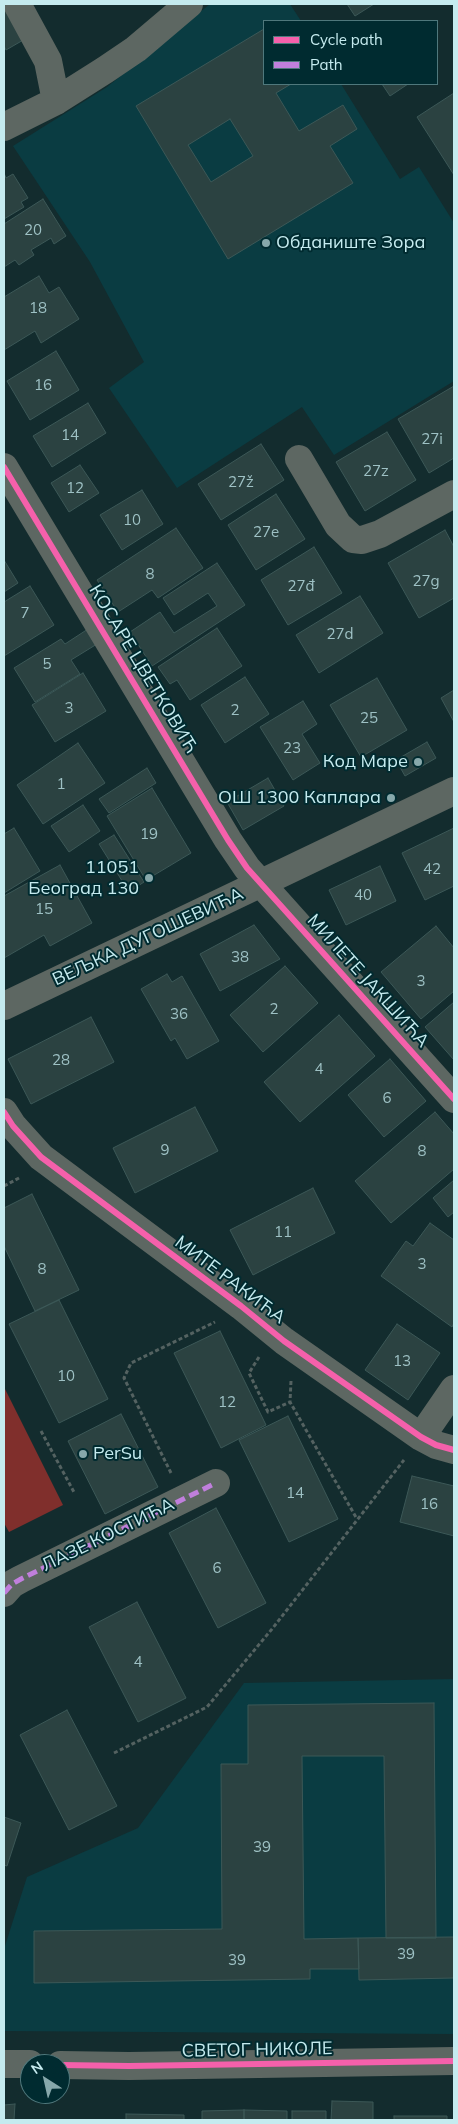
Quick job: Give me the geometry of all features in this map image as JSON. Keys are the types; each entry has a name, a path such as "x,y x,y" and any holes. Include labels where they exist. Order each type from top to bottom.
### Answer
{"street":[{"path":"17,4 48,61 56,101"},
{"path":"4,128 56,101 136,49 189,4"},
{"path":"299,459 338,525 352,538 362,540 380,534 454,494"},
{"name":"КОСАРЕ ЦВЕТКОВИЋ","path":"4,467 228,840 260,884"},
{"name":"ВЕЉКА ДУГОШЕВИЋА","path":"4,1006 454,791"},
{"name":"МИЛЕТЕ ЈАКШИЋА","path":"260,884 454,1099"},
{"name":"МИТЕ РАКИЋА","path":"4,1112 13,1126 41,1158 292,1346 415,1445 436,1445 454,1450"},
{"path":"415,1445 454,1389"},
{"name":"ЛАЗЕ КОСТИЋА","path":"4,1590 21,1579 216,1482"},
{"name":"СВЕТОГ НИКОЛЕ","path":"70,2065 454,2061"},
{"path":"4,2064 20,2064"}],"path":[{"path":"171,1473 124,1378 131,1363 221,1319"},
{"path":"292,1346 290,1402 358,1519"},
{"path":"263,1351 249,1373 268,1412 290,1402"},
{"path":"42,1431 75,1494"},
{"path":"114,1753 207,1707 415,1445"}],"shaded area":[{"name":"Обданиште Зора","path":"210,4 290,4 300,20 263,20 263,85 342,85 400,179 419,167 454,223 454,381 334,455 302,407 177,488 109,388 144,362 90,262 13,146 107,87"},
{"path":"4,1387 63,1505 9,1532 4,1523"},
{"path":"454,1679 454,2034 4,2031 4,1949 27,1877 138,1828 244,1683"}],"building":[{"path":"4,4 25,39 6,50 4,46"},
{"path":"347,4 374,4 355,16"},
{"path":"263,30 263,85 289,85 276,93 299,131 343,105 357,129 330,146 353,183 228,259 136,106","holes":["230,119 253,156 211,182 188,145"]},
{"path":"383,85 406,85 390,96"},
{"path":"454,93 454,175 417,117"},
{"path":"4,173 6,178 13,174 28,198 21,202 24,207 4,219"},
{"path":"43,199 66,236 54,244 51,238 31,250 34,255 19,265 15,260 4,267 4,224"},
{"path":"39,276 49,293 59,287 79,319 41,343 35,331 4,350 4,297"},
{"path":"56,351 79,390 30,420 7,381"},
{"path":"454,386 454,458 429,473 398,419"},
{"path":"88,403 106,433 52,467 33,436"},
{"path":"387,432 416,480 365,511 336,462"},
{"path":"261,444 284,480 221,520 198,484"},
{"path":"80,465 99,493 69,512 51,483"},
{"path":"142,490 163,524 122,550 100,515"},
{"path":"276,494 305,539 256,570 228,525"},
{"path":"176,528 203,568 158,598 152,590 118,612 97,580"},
{"path":"445,530 454,547 454,598 419,618 388,563"},
{"path":"314,547 342,593 288,625 261,580"},
{"path":"4,560 18,583 4,592"},
{"path":"217,563 245,605 152,666 130,632 160,612 174,633 217,606 208,593 174,615 163,598"},
{"path":"30,586 54,625 4,656 4,602"},
{"path":"360,596 383,633 319,673 296,635"},
{"path":"217,628 242,666 190,700 177,680 170,684 158,667"},
{"path":"88,629 97,644 71,660 80,674 35,702 14,668 61,639 65,644"},
{"path":"83,673 106,711 55,742 32,705"},
{"path":"245,677 269,714 225,743 201,705"},
{"path":"377,678 407,730 361,757 330,705"},
{"path":"454,690 454,722 441,698"},
{"path":"303,701 317,724 302,734 320,763 293,780 260,727"},
{"path":"427,742 436,758 405,776 396,760"},
{"path":"78,743 105,783 43,824 17,785"},
{"path":"147,768 156,783 109,813 99,799"},
{"path":"268,778 284,806 243,830 227,802"},
{"path":"152,788 191,853 146,880 107,816"},
{"path":"83,805 100,831 69,852 51,826"},
{"path":"14,828 40,871 4,893 4,834"},
{"path":"454,828 454,886 425,900 402,853"},
{"path":"114,835 144,882 129,892 99,844"},
{"path":"60,865 92,923 50,946 44,935 4,958 4,896"},
{"path":"380,866 396,901 346,925 329,890"},
{"path":"254,925 280,959 220,991 200,954"},
{"path":"436,926 454,948 454,991 421,1019 381,972"},
{"path":"285,966 318,1003 263,1052 230,1015"},
{"path":"167,974 172,982 182,976 219,1041 187,1059 175,1038 171,1041 141,989"},
{"path":"454,1002 454,1060 425,1027"},
{"path":"339,1015 375,1056 300,1122 264,1082"},
{"path":"91,1017 114,1062 31,1104 8,1059"},
{"path":"390,1059 426,1101 384,1137 348,1095"},
{"path":"195,1107 218,1151 135,1193 113,1148"},
{"path":"435,1112 454,1134 454,1169 391,1223 355,1181"},
{"path":"454,1180 454,1212 448,1217 433,1198"},
{"path":"313,1188 335,1233 253,1275 230,1230"},
{"path":"32,1194 79,1290 35,1311 4,1246 4,1208"},
{"path":"430,1223 454,1240 454,1323 452,1327 381,1276 406,1241 413,1246"},
{"path":"59,1300 108,1399 59,1423 9,1324"},
{"path":"397,1324 440,1353 408,1400 365,1370"},
{"path":"220,1331 266,1425 221,1448 174,1353"},
{"path":"121,1414 158,1487 105,1514 68,1441"},
{"path":"288,1416 338,1519 289,1542 239,1440"},
{"path":"412,1476 454,1486 454,1536 400,1522"},
{"path":"216,1508 266,1603 218,1628 169,1533"},
{"path":"137,1602 186,1698 138,1722 89,1627"},
{"path":"434,1703 436,1938 386,1938 384,1756 302,1756 304,1939 358,1938 359,1969 310,1969 310,1979 34,1983 34,1931 222,1929 221,1764 248,1764 248,1705"},
{"path":"67,1710 117,1806 69,1830 20,1735"},
{"path":"4,1817 21,1823 7,1866 4,1865"},
{"path":"454,1937 454,1978 359,1980 358,1938"},
{"path":"332,2101 373,2102 373,2120 331,2120"},
{"path":"15,2104 14,2120 4,2120 4,2105"},
{"path":"244,2110 287,2111 287,2120 244,2120"},
{"path":"244,2110 244,2120 202,2120 202,2111"},
{"path":"292,2111 326,2111 326,2120 292,2120"},
{"path":"126,2114 184,2115 184,2120 126,2120"},
{"path":"394,2116 447,2116 447,2120 394,2120"}],"marked path":[{"path":"4,1593 12,1584 21,1579 216,1483"}],"cycle path":[{"path":"4,467 228,840 247,868 454,1099"},
{"path":"4,1112 13,1126 41,1157 241,1306 284,1341 421,1437 436,1445 454,1450"},
{"path":"70,2065 454,2061"}],"place":[{"name":"Обданиште Зора","path":"266,243"},
{"name":"Код Маре","path":"418,762"},
{"name":"ОШ 1300 Каплара","path":"391,798"},
{"name":"11051 Београд 130","path":"149,878"},
{"name":"PerSu","path":"83,1454"}]}
